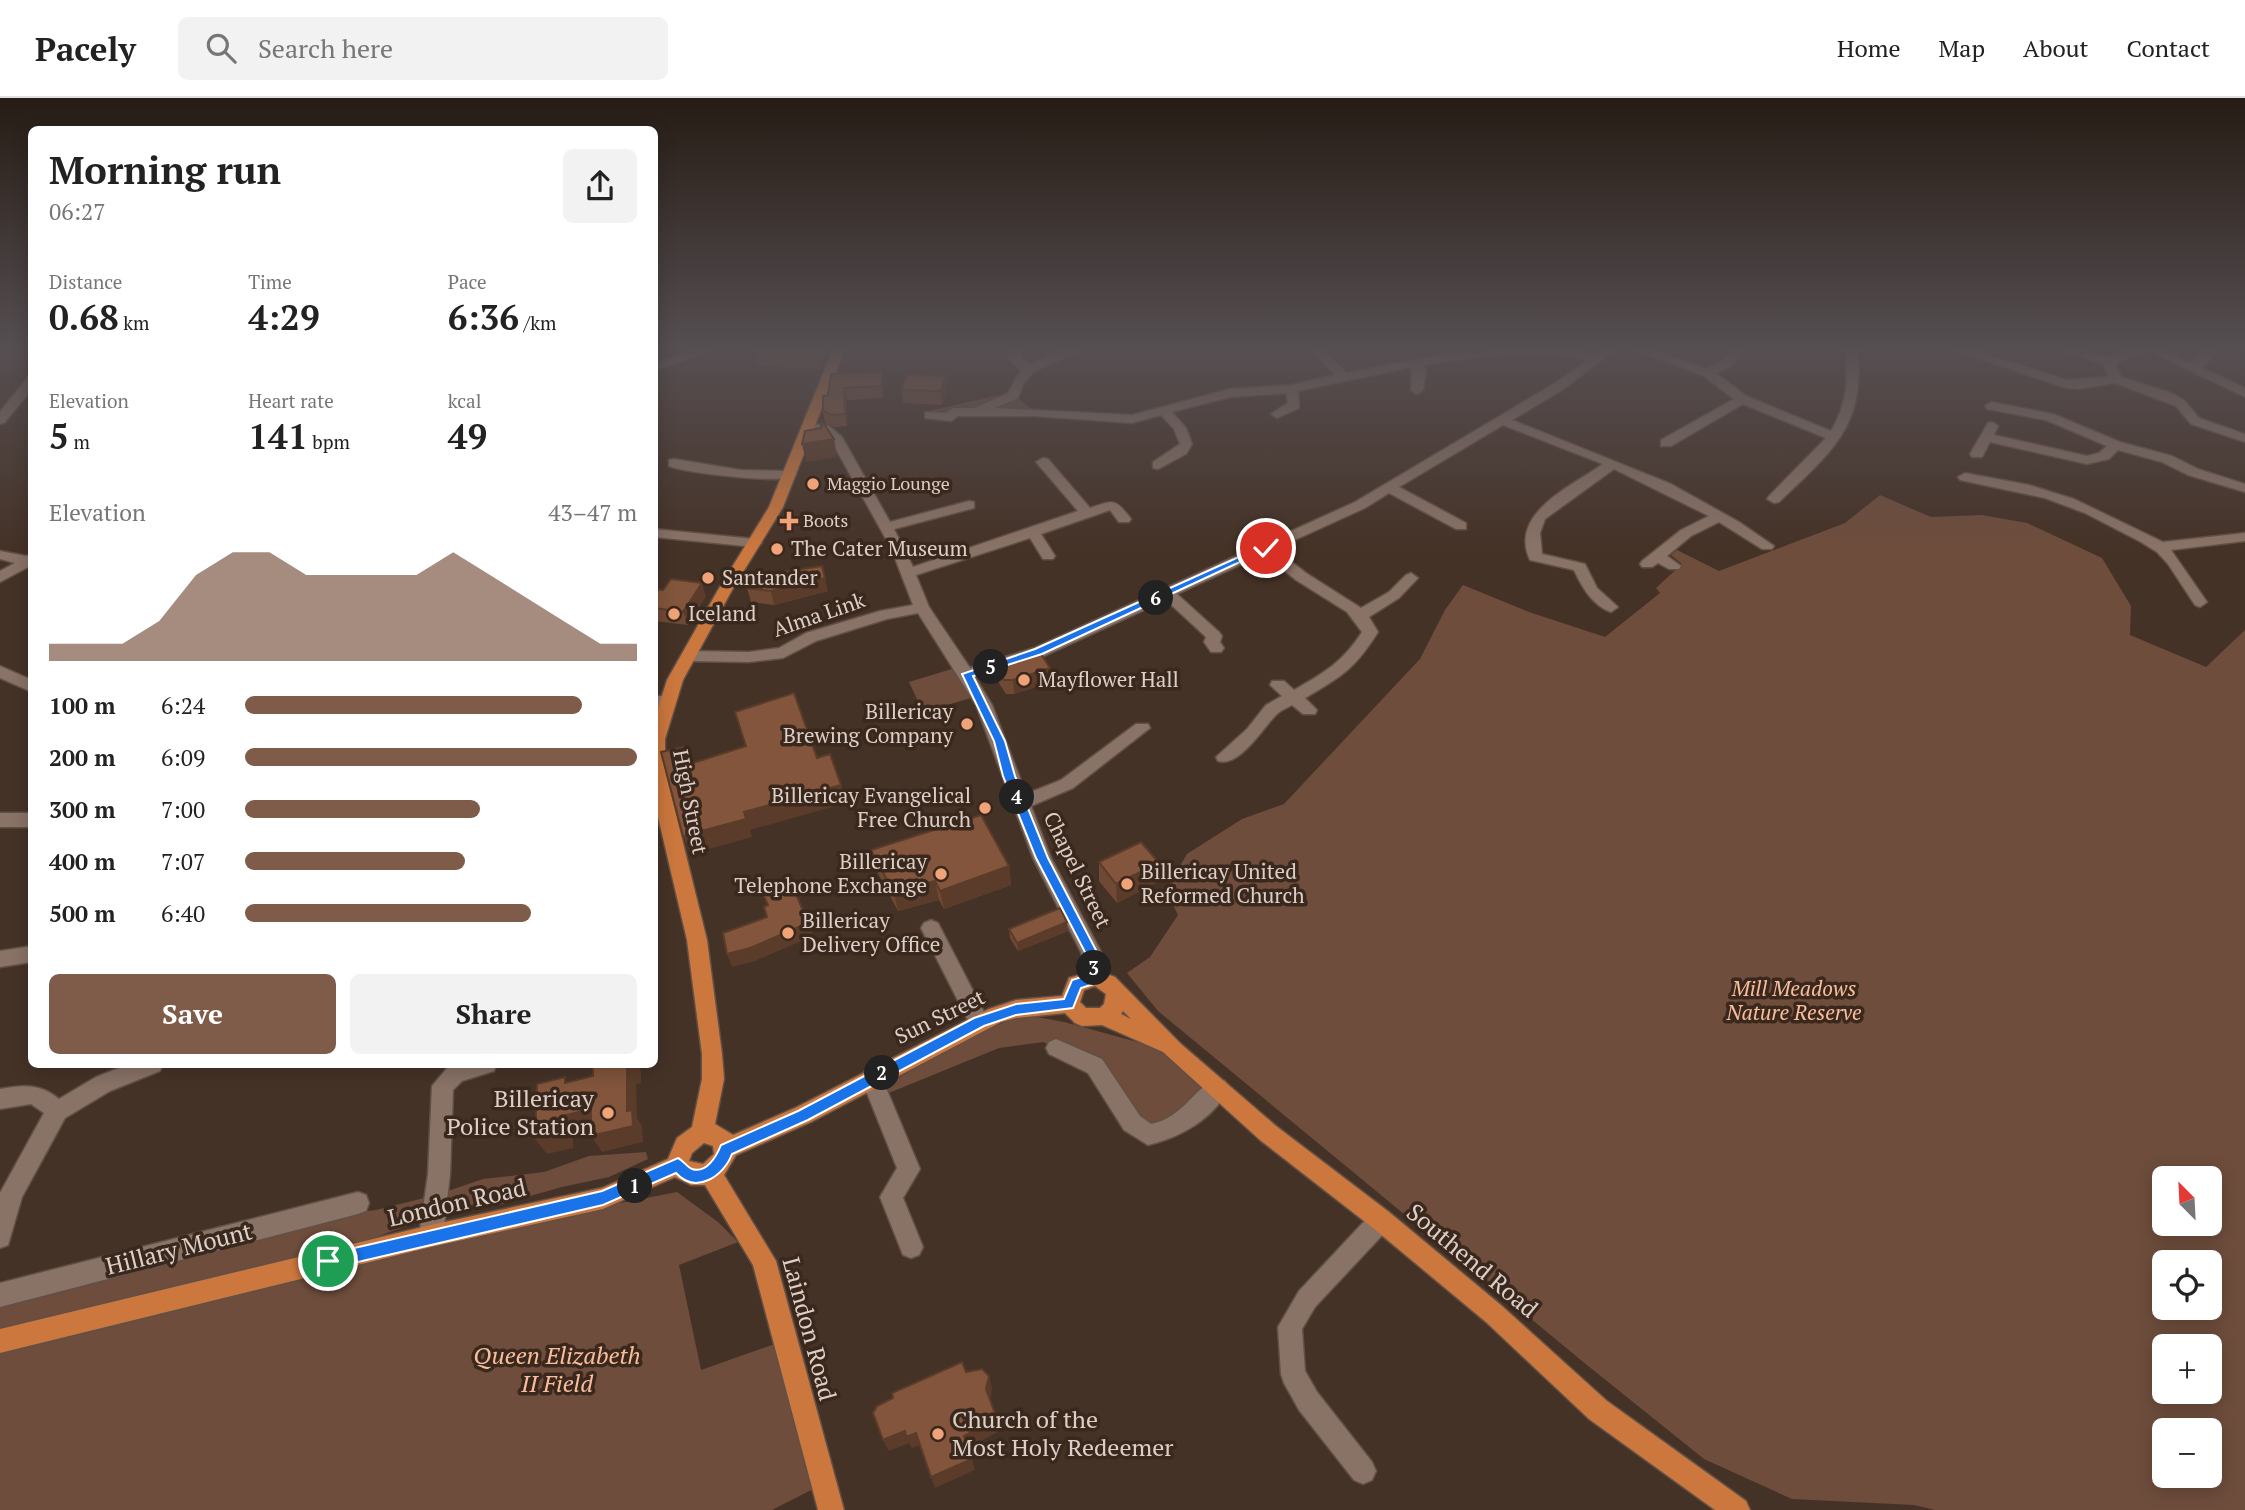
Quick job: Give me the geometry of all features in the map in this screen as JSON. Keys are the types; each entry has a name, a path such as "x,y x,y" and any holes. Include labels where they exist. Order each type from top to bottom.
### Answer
{"main road":[{"name":"High Street","path":"658,727 660,702 776,507 814,415"},
{"name":"High Street","path":"658,782 697,940 712,1054 713,1079 702,1133"},
{"path":"1095,978 1108,983 1116,992 1114,1009 1104,1016 1082,1017 1069,1004 1076,984 1095,978"},
{"name":"Southend Road","path":"1116,992 1174,1050 1268,1133 1381,1220 1494,1314 1598,1410 1737,1510"},
{"name":"Sun Street","path":"726,1149 803,1115 979,1022 1016,1009 1069,1004"},
{"name":"Southend Road","path":"1104,1016 1174,1050"},
{"path":"702,1133 718,1135 726,1149 721,1164 710,1173 694,1177 685,1173 678,1165 678,1155 683,1146 702,1133"},
{"name":"London Road","path":"0,1341 431,1236 603,1198 678,1165"},
{"name":"Laindon Road","path":"710,1173 764,1261 831,1510"}],"street":[{"path":"929,415 951,417 952,415"},
{"path":"1070,415 1120,419 1146,415"},
{"path":"1158,465 1181,451 1186,444 1180,428 1168,415"},
{"path":"967,674 1039,652 1350,510 1509,415"},
{"path":"1666,443 1715,415"},
{"path":"1777,415 1836,437"},
{"path":"1774,499 1836,437 1847,415"},
{"path":"2038,415 2115,445 2167,459 2193,472 2245,488"},
{"path":"2190,415 2195,421 2245,438"},
{"path":"1502,420 1538,438 1644,477 1767,546"},
{"name":"Chapel Street","path":"810,426 825,429 837,440 898,548 922,608 967,674 1000,741 1020,804 1042,858 1087,943 1095,978"},
{"path":"1977,454 1989,431 2087,460 2104,456 2115,445"},
{"path":"1043,462 1086,512"},
{"path":"674,463 681,467 711,469 735,475 789,475"},
{"path":"1611,607 1591,590 1580,567 1535,557 1532,530 1534,520 1543,512 1612,464"},
{"path":"1965,477 2015,484 2100,514 2160,547 2183,572 2200,602"},
{"path":"1390,488 1461,526"},
{"path":"886,527 969,505"},
{"path":"906,573 968,556 1032,530 1113,505 1124,519"},
{"path":"1674,566 1652,560 1686,533 1719,517"},
{"path":"1032,530 1048,556"},
{"path":"658,533 755,543"},
{"path":"2160,547 2245,537"},
{"path":"1224,757 1253,733 1272,709 1338,673 1358,651 1370,632 1361,615 1306,581 1266,548"},
{"path":"0,555 28,563"},
{"path":"0,577 28,563"},
{"path":"1361,615 1394,595 1411,579"},
{"path":"1167,593 1214,636 1212,642 1216,648"},
{"name":"Alma Link","path":"689,656 749,657 787,650 811,637 885,614 922,608"},
{"path":"0,671 28,685"},
{"path":"1278,685 1309,710"},
{"path":"1020,804 1067,783 1142,728"},
{"path":"0,820 28,820"},
{"path":"932,928 979,1022"},
{"path":"0,959 28,955"},
{"path":"1056,1048 1095,1066 1132,1123 1148,1135 1168,1132 1186,1121 1218,1088"},
{"path":"0,1237 11,1194 57,1111 103,1084 143,1068"},
{"path":"431,1236 439,1174 443,1086 455,1074 474,1068"},
{"path":"872,1078 909,1169 891,1197 911,1247"},
{"path":"0,1099 33,1094 45,1098 57,1111"},
{"name":"Hillary Mount","path":"0,1295 358,1203"},
{"path":"1363,1471 1308,1401 1293,1374 1290,1327 1315,1290 1381,1220"}],"green space":[{"name":"Mill Meadows Nature Reserve","path":"1880,495 1931,517 1982,515 2027,523 2102,558 2131,606 2130,635 2206,667 2245,630 2245,1510 1935,1510 1914,1505 1792,1499 1704,1459 1158,1011 1127,973 1150,957 1178,915 1166,890 1187,854 1242,819 1284,804 1420,659 1445,610 1463,585 1529,612 1605,637 1660,593 1656,588 1682,564 1671,555 1677,550 1719,571 1845,523"},
{"path":"955,668 971,698 923,712 909,682"},
{"path":"1026,1015 1064,1022 1152,1046 1215,1091 1148,1135 1095,1066 1043,1042 999,1048 879,1097 877,1090 986,1029"},
{"name":"Queen Elizabeth II Field","path":"646,1152 648,1159 609,1177 495,1206 464,1209 434,1217 384,1234 332,1259 677,1192 718,1222 738,1242 679,1265 701,1370 786,1340 823,1484 772,1510 0,1510 0,1295 327,1216 376,1210 436,1195 483,1179 544,1172 589,1156"}],"building":[{"path":"822,421 834,439 802,444 805,431 821,428"},
{"path":"822,566 825,578 771,591 747,588 756,576"},
{"path":"671,579 702,583 683,612 658,609 658,589 663,590"},
{"path":"1039,651 1050,668 1013,680 1004,680 996,666 997,663"},
{"path":"794,693 817,758 830,754 841,785 744,812 746,819 683,836 661,752 683,747 687,765 746,746 735,712"},
{"name":"Billericay Telephone Exchange","path":"981,815 1009,866 940,891 935,881 894,893 871,850"},
{"path":"1141,842 1159,863 1116,884 1099,862"},
{"path":"792,884 808,923 750,948 727,954 723,933 767,917 764,907 768,905 764,896"},
{"path":"1060,908 1067,922 1017,943 1009,929"},
{"path":"593,1068 627,1068 627,1111 632,1110 633,1126 591,1136 591,1109 562,1116 561,1132 535,1139 537,1084 565,1077 565,1083 593,1076"},
{"name":"Church of the Most Holy Redeemer","path":"962,1362 966,1372 982,1369 989,1376 986,1389 997,1419 964,1436 972,1459 931,1477 916,1433 906,1437 905,1431 883,1440 873,1413 877,1406 893,1398 892,1393"}],"place":[{"name":"Maggio Lounge","path":"813,484"},
{"name":"Boots","path":"789,521"},
{"name":"The Cater Museum","path":"777,549"},
{"name":"Santander","path":"708,578"},
{"name":"Iceland","path":"674,614"},
{"name":"Mayflower Hall","path":"1024,680"},
{"name":"Billericay Brewing Company","path":"967,724"},
{"name":"Billericay Evangelical Free Church","path":"985,808"},
{"name":"Billericay Telephone Exchange","path":"941,874"},
{"name":"Billericay United Reformed Church","path":"1127,884"},
{"name":"Billericay Delivery Office","path":"788,933"},
{"name":"Billericay Police Station","path":"608,1113"},
{"name":"Church of the Most Holy Redeemer","path":"938,1434"}],"route":[{"path":"328,1261 603,1198 678,1165 685,1173 694,1177 704,1176 721,1164 726,1149 803,1115 979,1022 1016,1009 1069,1004 1076,984 1095,978 1091,952 1042,858 1009,776 1000,741 967,674 1039,652 1266,548"}]}
